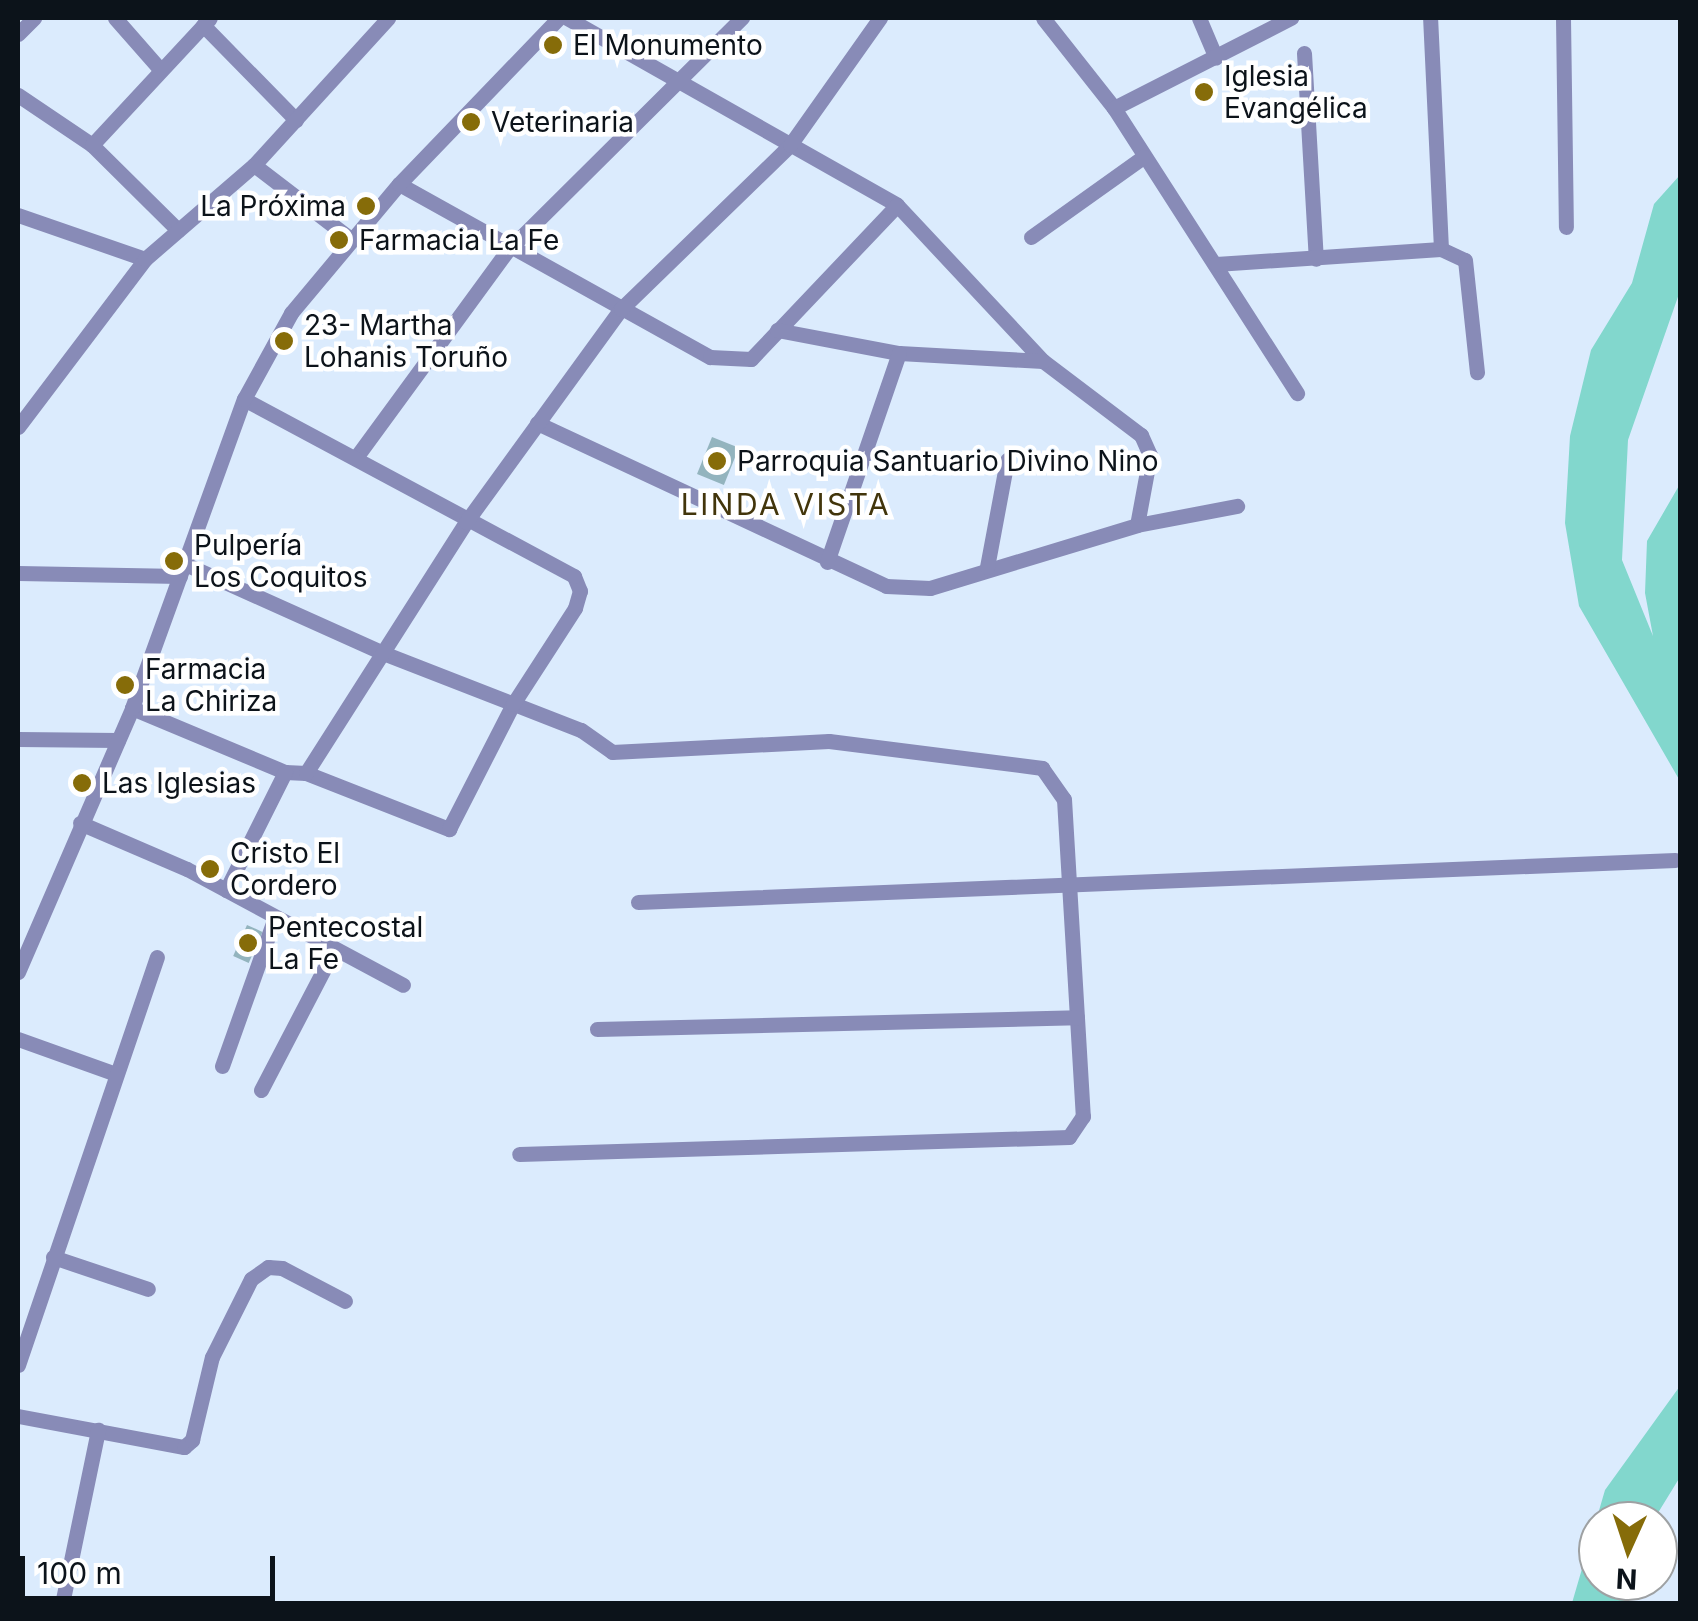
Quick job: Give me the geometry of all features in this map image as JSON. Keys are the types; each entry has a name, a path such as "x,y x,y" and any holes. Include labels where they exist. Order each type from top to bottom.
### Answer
{"street":[{"path":"18,34 34,18"},
{"path":"115,18 158,67"},
{"path":"18,972 132,708 244,400 292,314 399,184 563,18 897,204 1043,361 1141,435 1150,455 1137,525"},
{"path":"357,456 508,250 682,82 742,18"},
{"path":"306,773 466,522 621,308 790,145 880,18"},
{"path":"1043,18 1114,108 1297,394"},
{"path":"1114,108 1291,18"},
{"path":"1430,18 1441,249"},
{"path":"1563,18 1566,227"},
{"path":"92,145 158,67 207,21 296,120"},
{"path":"1205,21 1216,58"},
{"path":"18,427 145,259 254,165 377,22"},
{"path":"1304,54 1316,259"},
{"path":"18,95 92,145 178,230"},
{"path":"1031,236 1143,157"},
{"path":"254,165 352,240"},
{"path":"399,184 508,250 710,356 751,359 897,204"},
{"path":"18,215 145,259"},
{"path":"1216,264 1441,249 1465,260 1476,372"},
{"path":"777,330 899,352 1043,361"},
{"path":"827,562 899,352"},
{"path":"132,708 285,772 306,773 449,829 513,704 580,591 574,576 466,522 357,456 244,400"},
{"path":"536,424 827,562 886,586 930,588 987,567 1137,525 1237,506"},
{"path":"987,567 1006,460"},
{"path":"18,573 183,570 630,755 829,741 1042,768 1064,799 1083,1116 1069,1137 519,1154"},
{"path":"18,739 118,740"},
{"path":"226,890 285,772"},
{"path":"80,822 226,890 274,920 403,985"},
{"path":"638,902 1675,860"},
{"path":"222,1066 274,920"},
{"path":"261,1090 334,950"},
{"path":"18,1366 113,1073 156,957"},
{"path":"597,1028 1077,1017"},
{"path":"18,1039 113,1073"},
{"path":"53,1257 148,1289"},
{"path":"18,1416 174,1449 192,1440 212,1357 251,1279 268,1267 282,1268 345,1302"},
{"path":"62,1604 98,1430"}],"shaded area":[{"path":"1680,175 1680,291 1628,440 1622,560 1653,636 1645,593 1647,541 1680,484 1680,781 1579,606 1565,523 1570,436 1591,350 1632,283 1654,204"},
{"path":"1680,1386 1680,1477 1665,1501 1602,1501 1605,1490"},
{"path":"1578,1582 1578,1601 1629,1601 1629,1603 1572,1603"}],"building":[{"name":"Parroquia Santuario Divino Nino","path":"712,437 739,448 724,485 697,474"},
{"name":"Cristo El Cordero","path":"205,859 221,867 215,879 199,871"},
{"name":"Pentecostal La Fe","path":"247,925 263,932 249,963 233,956"}],"place":[{"name":"El Monumento","path":"553,45"},
{"name":"Iglesia Evangélica","path":"1204,92"},
{"name":"Veterinaria","path":"471,122"},
{"name":"La Próxima","path":"366,206"},
{"name":"Farmacia La Fe","path":"339,240"},
{"name":"23- Martha Lohanis Toruño","path":"284,341"},
{"name":"Parroquia Santuario Divino Nino","path":"717,461"},
{"name":"Pulpería Los Coquitos","path":"174,561"},
{"name":"Farmacia La Chiriza","path":"125,685"},
{"name":"Las Iglesias","path":"82,783"},
{"name":"Cristo El Cordero","path":"210,869"},
{"name":"Pentecostal La Fe","path":"248,943"}],"district":[{"name":"LINDA VISTA","path":"786,504"}]}
